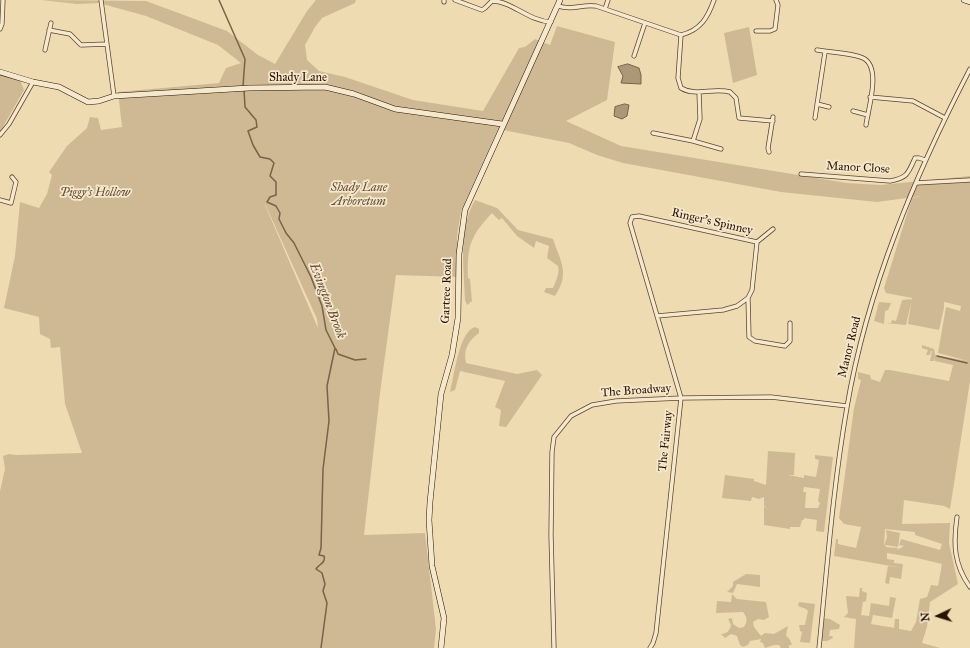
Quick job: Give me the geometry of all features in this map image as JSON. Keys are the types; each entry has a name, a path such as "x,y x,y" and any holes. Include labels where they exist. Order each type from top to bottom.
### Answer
{"main road":[{"path":"964,0 970,2"},
{"name":"Gartree Road","path":"441,648 444,618 432,566 429,520 441,394 452,355 458,318 459,254 465,210 502,124 559,3"},
{"name":"Shady Lane","path":"0,72 33,82 59,87 88,102 99,101 114,96 249,88 332,88 354,94 395,109 502,124"}],"street":[{"path":"0,29 2,24 3,0"},
{"path":"101,0 114,96"},
{"path":"456,0 482,10 490,2 496,1 512,7 534,19 551,22"},
{"path":"605,9 608,0"},
{"path":"559,3 570,9 592,5 681,35 691,31 706,19 714,0"},
{"path":"756,31 770,31 775,29 778,5 776,0"},
{"path":"628,55 635,57 645,22"},
{"path":"45,50 50,23"},
{"path":"49,30 70,34 81,45 107,44"},
{"path":"681,35 678,78 679,86 685,90 700,92 730,92 736,98 739,118 773,119 768,142 769,152"},
{"path":"817,50 864,58 871,66 874,75 866,126"},
{"path":"815,118 825,52"},
{"name":"Manor Road","path":"819,648 832,521 847,406 868,314 900,220 925,160 970,69"},
{"path":"0,135 9,124 33,82"},
{"path":"693,141 700,119 700,92"},
{"path":"870,97 913,101 945,118"},
{"path":"818,104 829,107"},
{"path":"852,111 868,115"},
{"path":"653,133 693,141 721,149"},
{"name":"Manor Close","path":"801,174 890,181 902,179 906,176 915,158 925,160"},
{"path":"0,200 11,203 18,181 12,177"},
{"path":"916,183 970,180"},
{"name":"Ringer's Spinney","path":"632,217 640,216 757,242 752,290 748,298 748,328 750,337 755,341 785,346 790,341 790,323"},
{"name":"The Fairway","path":"632,217 630,223 681,398 656,633 653,644 650,648"},
{"path":"757,242 773,229"},
{"path":"658,316 723,310 737,306 748,298"},
{"name":"The Broadway","path":"554,648 551,535 552,452 554,437 571,416 592,405 616,401 681,398 771,397 847,406"},
{"path":"957,517 954,544 955,555 958,568 970,587"},
{"path":"653,644 658,648"}],"green space":[{"path":"41,0 146,1 227,31 258,55 275,64 307,11 316,0 356,0 355,3 322,18 305,45 307,60 319,71 345,77 413,100 483,111 519,48 525,47 535,39 550,45 557,26 615,42 607,100 566,121 621,146 847,183 881,185 970,176 970,381 950,509 944,506 904,500 902,524 950,523 949,543 958,584 930,602 927,627 922,643 940,648 854,648 856,619 844,617 848,613 846,596 859,597 860,588 862,588 862,591 867,593 866,601 863,602 861,615 869,616 871,603 889,606 890,597 896,598 892,618 873,615 871,624 895,628 895,619 899,619 899,629 911,631 916,622 920,599 927,597 931,585 938,586 942,564 887,553 887,559 894,560 894,563 903,564 901,579 890,577 889,584 885,583 888,566 902,568 834,556 836,539 838,539 838,544 856,548 861,527 844,524 839,518 854,408 861,380 858,379 858,372 870,375 871,379 880,382 885,370 949,381 953,365 935,361 935,358 934,361 930,361 932,351 930,355 926,355 928,350 922,348 922,345 934,349 935,355 968,361 938,353 946,307 960,311 961,306 940,301 944,302 944,308 939,330 908,324 912,298 886,293 884,288 912,198 922,196 877,202 781,192 623,163 597,155 569,143 498,129 461,211 457,236 457,277 396,275 380,393 364,535 425,533 436,629 434,648 0,648 0,491 5,469 3,456 9,454 82,453 65,404 60,347 51,348 50,339 40,334 39,317 4,308 15,256 20,202 39,208 47,194 52,175 49,172 67,146 87,128 90,117 98,118 101,130 122,127 118,92 219,83 226,68 241,63 218,45 146,16 99,3 77,4","holes":["265,205 317,319 318,328","885,529 915,532 915,535 942,544 940,550 901,539 899,545 904,546 897,550 898,548 886,547 885,545 898,547 900,533 886,530 887,537 884,546"]},
{"path":"749,27 757,75 733,83 724,33"},
{"path":"0,74 20,80 24,90 0,132"},
{"path":"475,200 497,208 518,230 553,239 563,268 560,288 555,296 544,292 546,288 553,288 558,271 558,266 547,258 549,246 536,241 534,248 517,236 502,218 499,220 492,213 479,228 471,242 468,258 468,278 470,279 472,301 467,305 465,300 463,248 466,223"},
{"path":"893,299 888,310 885,311 884,324 874,321 879,302 891,303"},
{"path":"912,299 906,325 885,323 891,323 892,320 896,321 902,300"},
{"path":"475,327 479,329 479,333 467,346 465,354 466,363 517,374 537,370 542,375 506,427 499,426 501,410 495,407 505,381 460,371 455,390 450,392 461,345 469,330"},
{"path":"768,451 795,453 794,475 788,475 804,478 804,475 816,477 819,460 815,459 815,455 833,457 824,532 816,531 817,520 804,518 800,527 790,527 790,529 764,525 764,506 768,510 764,505 764,497 759,499 752,497 751,501 722,498 725,475 754,479 754,481 766,485","holes":["804,487 820,489 818,501 820,503 818,508 805,508 806,492 803,492"]},
{"path":"746,574 760,575 760,587 737,584 733,593 727,592 733,586 733,582"},
{"path":"732,594 737,599 766,602 769,617 764,620 758,619 753,622 754,627 761,636 765,633 774,634 788,626 786,635 792,645 789,645 789,648 781,648 779,645 774,645 765,648 763,643 760,642 761,639 750,641 748,645 743,647 740,645 737,636 731,634 725,638 721,634 730,629 731,625 728,619 732,618 733,624 739,628 744,627 746,621 746,617 743,612 716,613 717,601 731,602"},
{"path":"799,602 815,604 810,643 800,642 802,632 800,631 799,625 805,625 808,611 798,606"},
{"path":"822,618 830,619 840,625 839,629 830,630 829,636 832,636 833,638 827,641 820,641"}],"shaded area":[{"path":"628,64 639,68 641,84 621,83 623,76 618,67"},
{"path":"625,104 629,105 627,116 622,119 614,116 615,107"}],"waterway":[{"name":"Evington Brook","path":"219,0 245,59 243,86"},
{"name":"Evington Brook","path":"244,90 245,107 256,120 257,127 248,131 253,145 260,157 270,159 274,163 270,176 276,182 276,195 270,197 267,202 276,206 280,213 279,219 286,233 294,243 311,277 322,306 326,330 335,348 327,386 329,421 323,469 321,548 319,555 324,556 324,560 316,569 322,573 325,584 323,591 327,603 321,648"},
{"path":"336,349 338,354 355,360 366,359"},
{"path":"937,356 967,363"}],"park label":[{"name":"Piggy's Hollow","path":"95,193"},
{"name":"Shady Lane Arboretum","path":"359,195"}]}
